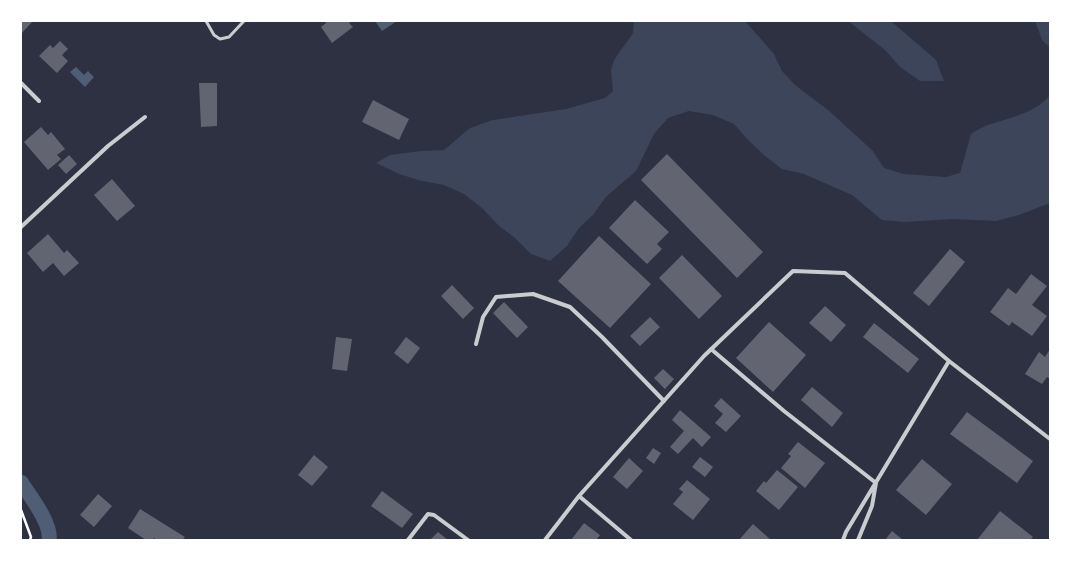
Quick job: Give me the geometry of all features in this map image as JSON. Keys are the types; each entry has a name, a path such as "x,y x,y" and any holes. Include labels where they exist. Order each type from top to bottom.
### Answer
{"street":[{"path":"21,83 39,102"},
{"path":"21,227 108,146 145,117"},
{"path":"545,540 579,496 711,349 794,271 845,273 949,361 1050,439"},
{"path":"476,344 483,317 496,297 533,294 570,307 602,337 664,401"},
{"path":"711,349 784,411 876,483"},
{"path":"843,540 949,361"},
{"path":"858,540 872,506 876,483"},
{"path":"579,496 631,540"},
{"path":"408,540 428,514 434,515 468,540"}],"lane":[{"path":"206,21 214,35 220,39 229,37 244,21"}],"path":[{"path":"21,510 31,537 30,540"}],"shaded area":[{"path":"375,21 397,21 382,31"},
{"path":"634,21 745,21 774,54 782,71 795,85 828,110 873,151 884,168 904,174 946,177 960,173 971,134 986,126 1030,110 1038,106 1050,95 1050,203 1019,215 996,221 952,219 905,222 882,220 852,195 804,174 782,169 765,156 734,124 713,115 689,111 668,118 654,134 636,171 606,197 593,215 579,228 567,246 550,261 531,254 515,238 498,225 483,209 464,194 444,185 422,181 399,174 376,163 390,155 444,150 470,128 493,120 566,109 605,98 613,91 611,70 614,60 633,33"},
{"path":"848,21 891,21 936,60 944,81 920,81 900,67 885,50"},
{"path":"1035,21 1050,21 1050,48 1042,40"},
{"path":"76,67 84,75 88,71 94,77 85,87 70,72"}],"building":[{"path":"21,21 33,21 21,34"},
{"path":"325,21 352,21 349,23 353,27 332,43 321,27 326,23"},
{"path":"60,41 68,49 62,55 68,61 57,73 39,56 50,45 53,48"},
{"path":"199,83 217,83 217,126 201,127"},
{"path":"373,100 409,119 399,140 362,122"},
{"path":"41,127 48,135 51,132 65,149 57,155 61,159 48,170 24,142"},
{"path":"667,154 763,252 737,278 641,180"},
{"path":"69,155 77,164 66,174 58,165"},
{"path":"112,179 135,206 117,221 94,195"},
{"path":"635,200 669,232 657,244 662,249 647,264 609,228"},
{"path":"48,234 64,253 67,250 79,263 64,276 53,263 43,272 27,253"},
{"path":"599,236 651,284 610,328 558,281"},
{"path":"950,249 965,262 929,306 913,293"},
{"path":"682,255 722,296 699,319 659,278"},
{"path":"1031,274 1047,286 1032,305 1047,316 1032,336 1012,322 1009,326 990,312 1008,288 1016,294"},
{"path":"452,285 474,308 463,319 441,296"},
{"path":"504,302 528,327 517,338 493,313"},
{"path":"825,306 846,325 831,342 809,323"},
{"path":"650,317 660,327 640,346 630,336"},
{"path":"769,322 806,355 773,392 736,358"},
{"path":"874,323 919,359 908,373 863,337"},
{"path":"336,337 352,339 347,371 332,369"},
{"path":"406,337 420,348 408,364 394,353"},
{"path":"1050,349 1050,379 1047,377 1042,384 1025,374 1039,352 1045,357"},
{"path":"663,369 674,379 665,389 654,378"},
{"path":"812,387 843,413 832,427 801,400"},
{"path":"721,398 741,416 726,432 715,423 723,414 714,406"},
{"path":"680,410 711,437 702,447 693,438 678,454 670,447 684,431 672,420"},
{"path":"967,412 1033,461 1017,483 950,434"},
{"path":"798,442 825,463 805,488 781,468 791,456 788,454"},
{"path":"653,448 661,453 654,464 646,458"},
{"path":"314,455 328,467 312,486 298,475"},
{"path":"700,457 713,467 705,477 692,467"},
{"path":"629,458 643,471 627,489 613,477"},
{"path":"922,459 952,484 926,515 896,490"},
{"path":"777,470 798,487 779,510 756,491 764,481 766,483"},
{"path":"687,480 710,499 693,520 673,504 683,492 679,489"},
{"path":"382,491 413,514 402,528 371,506"},
{"path":"98,494 112,506 94,527 80,515"},
{"path":"140,509 185,537 182,540 157,540 154,538 152,540 146,540 128,528"},
{"path":"1000,511 1033,537 1030,540 977,540"},
{"path":"584,523 600,535 596,540 571,540"},
{"path":"753,524 771,540 739,540"},
{"path":"892,531 903,540 885,540"},
{"path":"438,532 448,540 430,540"}],"waterway":[{"path":"21,482 44,518 49,533 49,540"}]}
